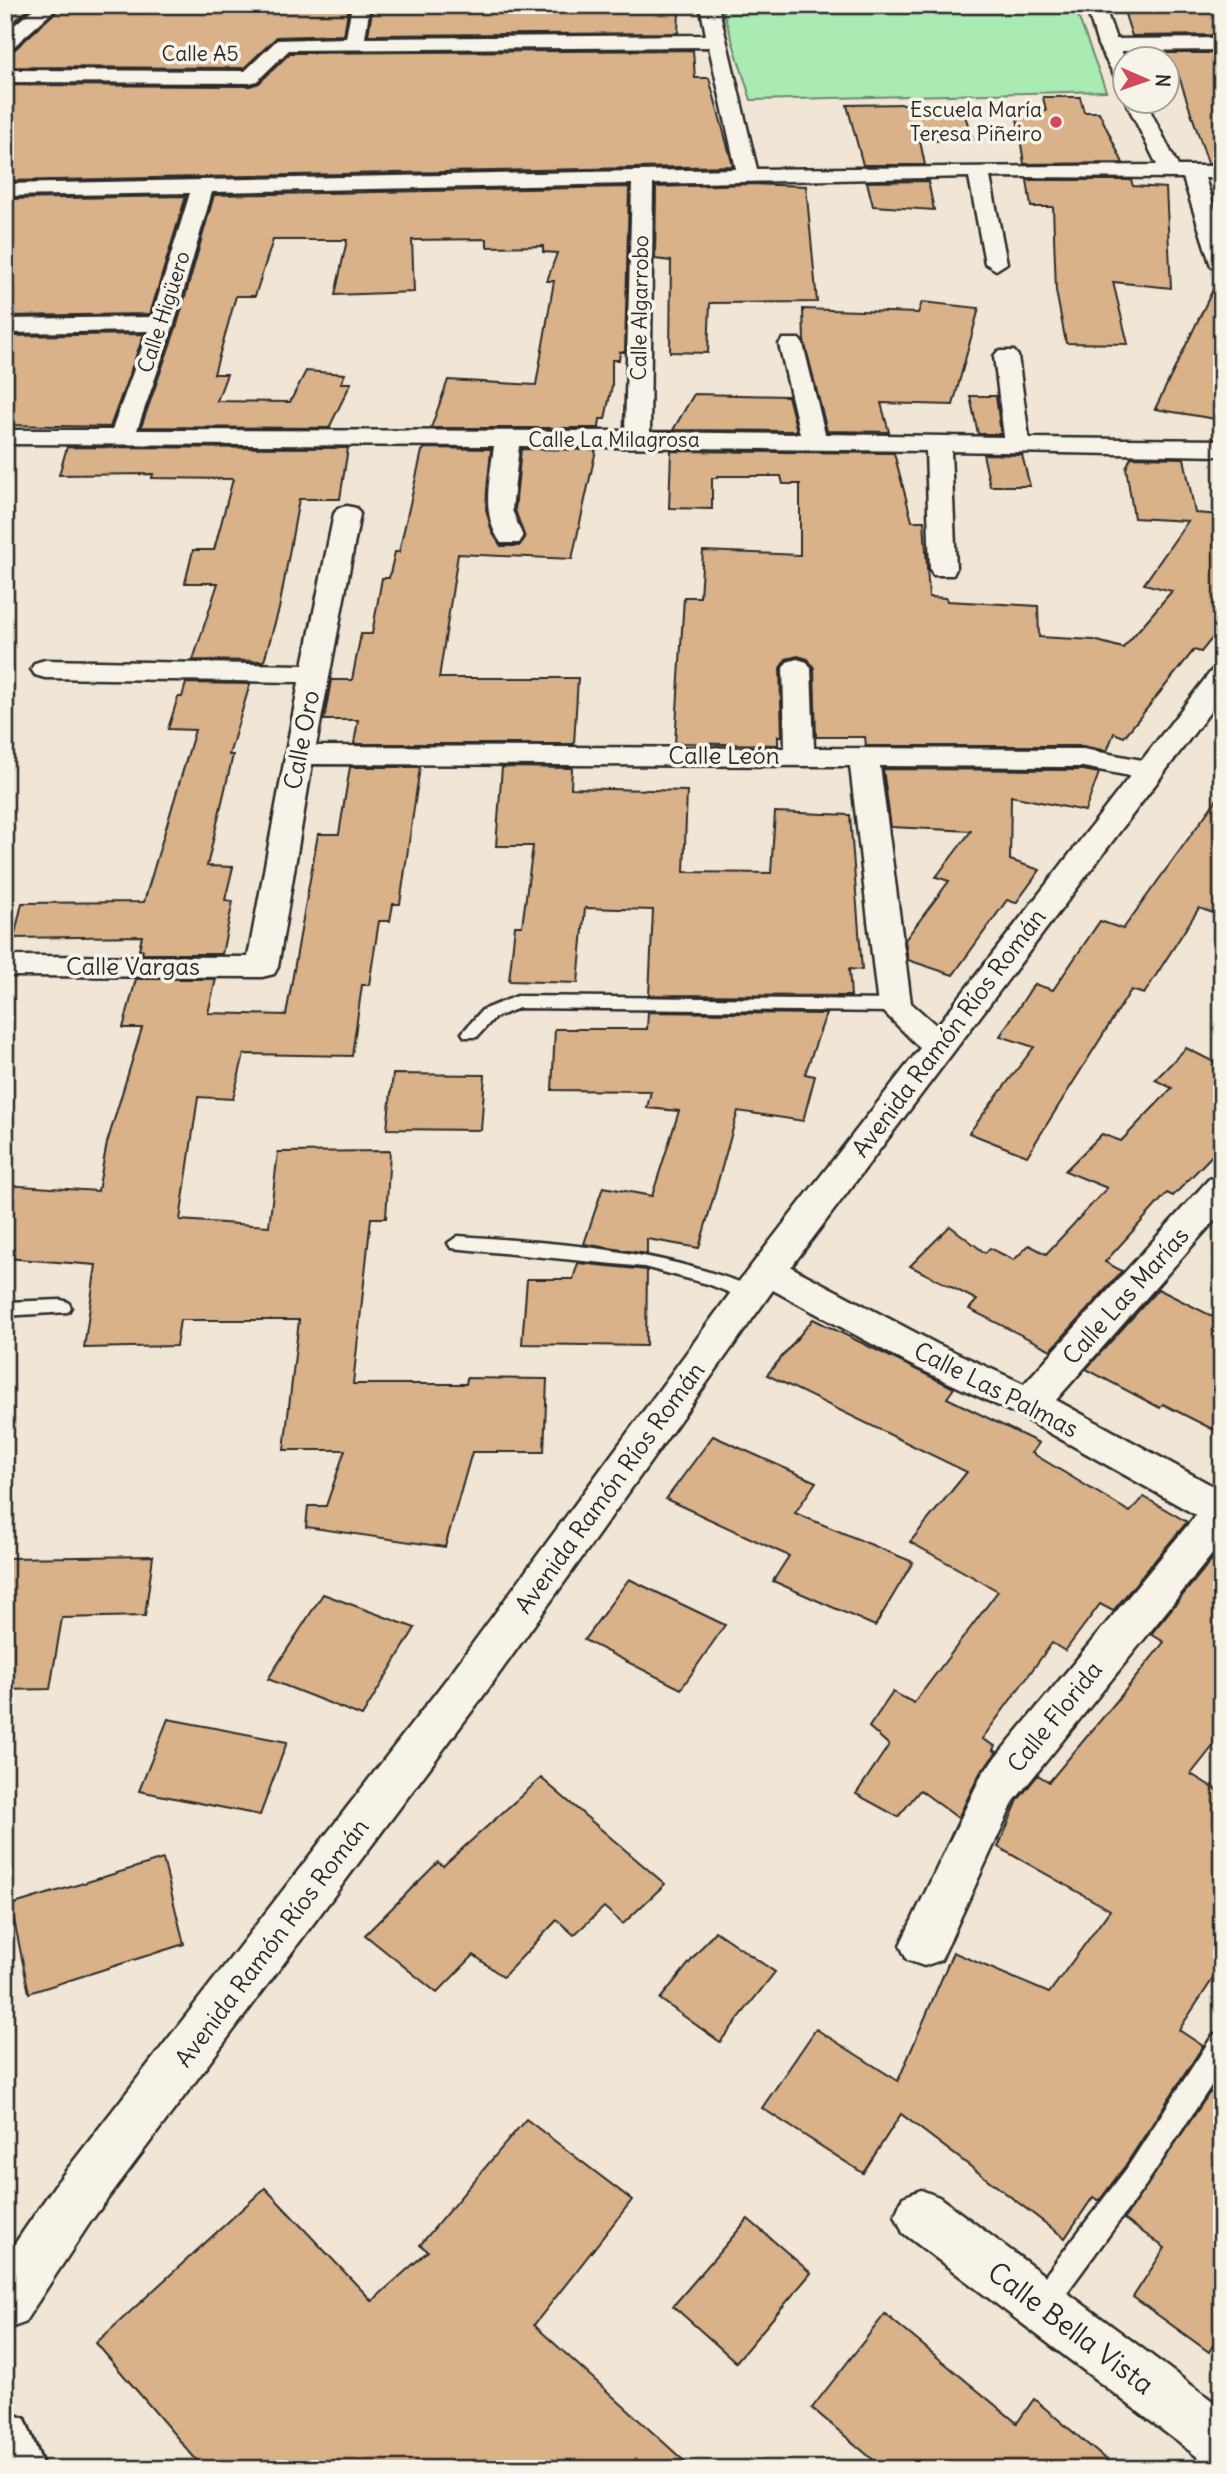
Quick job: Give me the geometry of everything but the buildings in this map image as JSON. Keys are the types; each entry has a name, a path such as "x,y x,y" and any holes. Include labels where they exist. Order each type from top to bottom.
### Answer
{"street":[{"path":"5,44 50,5"},
{"path":"355,42 361,5"},
{"path":"709,5 748,176"},
{"path":"1095,5 1112,53"},
{"name":"Calle A5","path":"5,76 250,77 284,44 717,41"},
{"path":"1108,45 1222,44"},
{"path":"1145,116 1181,172 1222,266"},
{"path":"978,171 996,263"},
{"path":"5,190 978,171 1222,172"},
{"name":"Calle Algarrobo","path":"637,439 643,177"},
{"name":"Calle Higüero","path":"122,438 162,324 203,186"},
{"path":"5,326 162,324"},
{"path":"791,344 814,441"},
{"path":"1006,356 1017,444"},
{"name":"Calle La Milagrosa","path":"5,437 637,439 1222,448"},
{"path":"507,439 499,510 510,537"},
{"path":"937,443 943,569"},
{"name":"Calle Oro","path":"262,967 299,755 347,514"},
{"path":"797,668 800,757"},
{"path":"44,669 315,674"},
{"name":"Avenida Ramón Ríos Román","path":"5,2304 73,2203 466,1686 759,1283 1149,770 1210,712 1222,676"},
{"name":"Calle León","path":"299,755 1083,758 1149,770"},
{"path":"864,757 895,1006 939,1046"},
{"name":"Calle Vargas","path":"5,966 262,967"},
{"name":"Calle Las Marías","path":"1030,1404 1222,1188"},
{"name":"Calle Las Palmas","path":"759,1283 1030,1404 1222,1511"},
{"name":"Calle Florida","path":"924,1945 998,1788 1222,1511"},
{"name":"Calle Bella Vista","path":"921,2215 1222,2442"},
{"path":"5,2439 15,2469"}],"lane":[{"path":"471,1033 488,1014 517,1002 895,1006"},
{"path":"458,1243 567,1251 661,1263 713,1276 759,1283"},
{"path":"5,1309 61,1307"},
{"path":"1040,2305 1103,2226 1193,2092 1222,2043"}],"green space":[{"path":"721,5 1074,5 1106,91 751,100"}],"place":[{"name":"Escuela María Teresa Piñeiro","path":"1056,122"}]}
